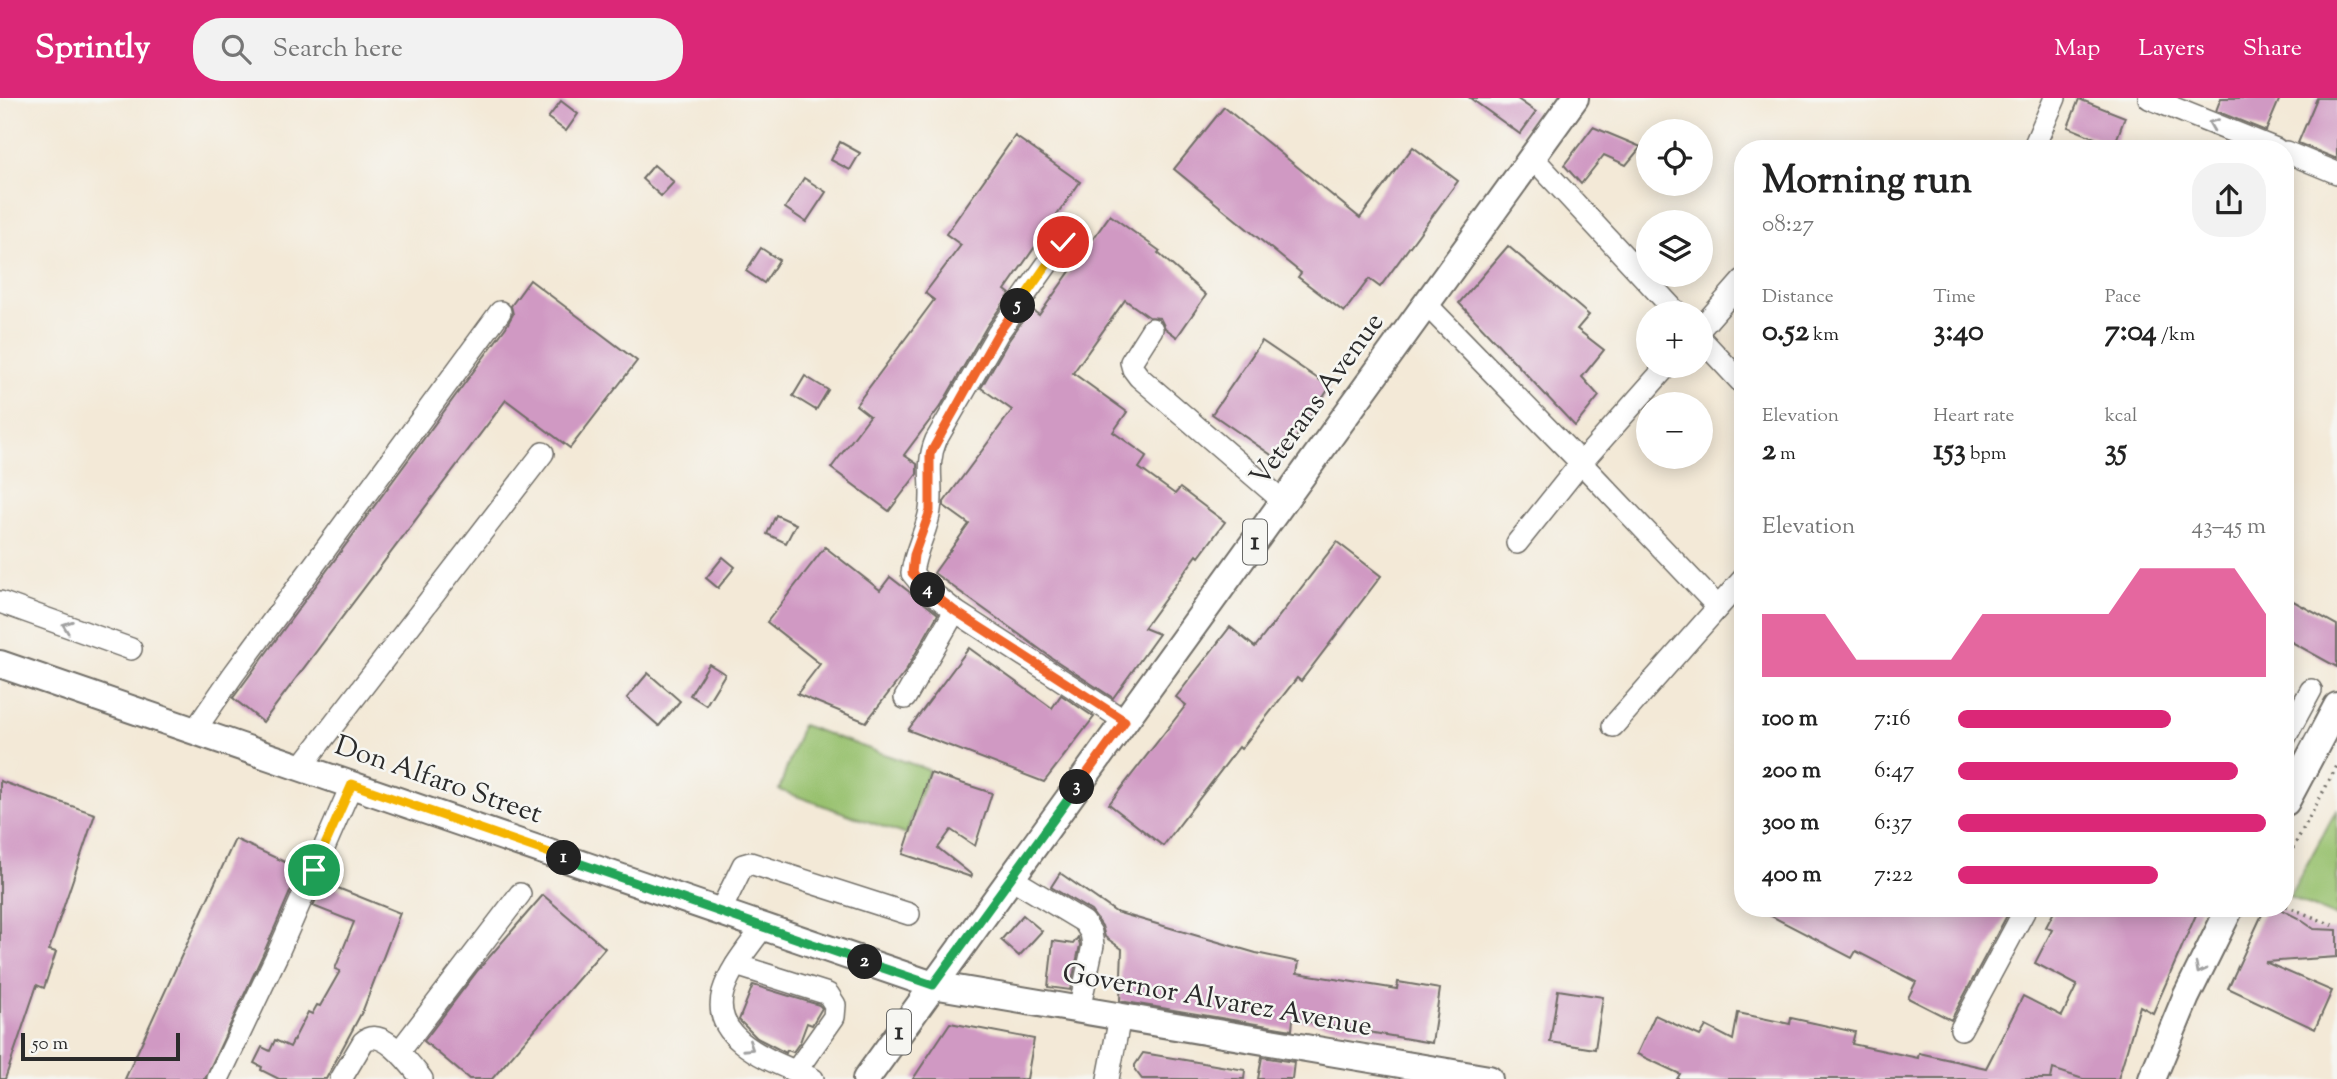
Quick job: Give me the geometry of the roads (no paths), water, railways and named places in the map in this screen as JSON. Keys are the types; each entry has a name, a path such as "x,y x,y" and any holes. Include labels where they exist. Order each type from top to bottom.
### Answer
{"main road":[{"name":"Veterans Avenue","path":"866,1079 1574,98"},
{"name":"Don Alfaro Street","path":"0,664 933,985"},
{"path":"2294,786 2331,717"},
{"path":"2152,1079 2186,997 2226,917"},
{"name":"Governor Alvarez Avenue","path":"933,985 1475,1078"}],"street":[{"path":"2037,140 2055,98"},
{"path":"2149,98 2254,140"},
{"path":"2294,155 2337,173"},
{"path":"1533,158 1666,301"},
{"path":"1063,242 998,333 930,454 930,511 914,555 912,573 921,584 955,611 1125,721"},
{"path":"1713,314 1734,290"},
{"path":"1426,304 1718,607"},
{"path":"195,730 500,312"},
{"path":"1152,329 1132,362 1139,377 1284,502"},
{"path":"1713,352 1734,374"},
{"path":"1517,543 1581,463 1656,378"},
{"path":"302,767 543,453"},
{"path":"1613,726 1734,589"},
{"path":"0,602 131,649"},
{"path":"905,698 955,611"},
{"path":"2294,721 2311,690"},
{"path":"2299,711 2331,717"},
{"path":"218,1079 277,956 352,784"},
{"path":"720,912 743,864 750,863 909,914"},
{"path":"1011,878 1084,922 1091,933 1093,945 1079,1010"},
{"path":"341,1079 368,1037 379,1037 408,1069 520,894"},
{"path":"1961,1028 2021,917"},
{"path":"736,965 828,994 835,1005 834,1017 804,1075 771,1061 738,1040 729,1031 720,1006 723,990 736,965 763,927"},
{"path":"1108,1079 1120,1017"}]}
